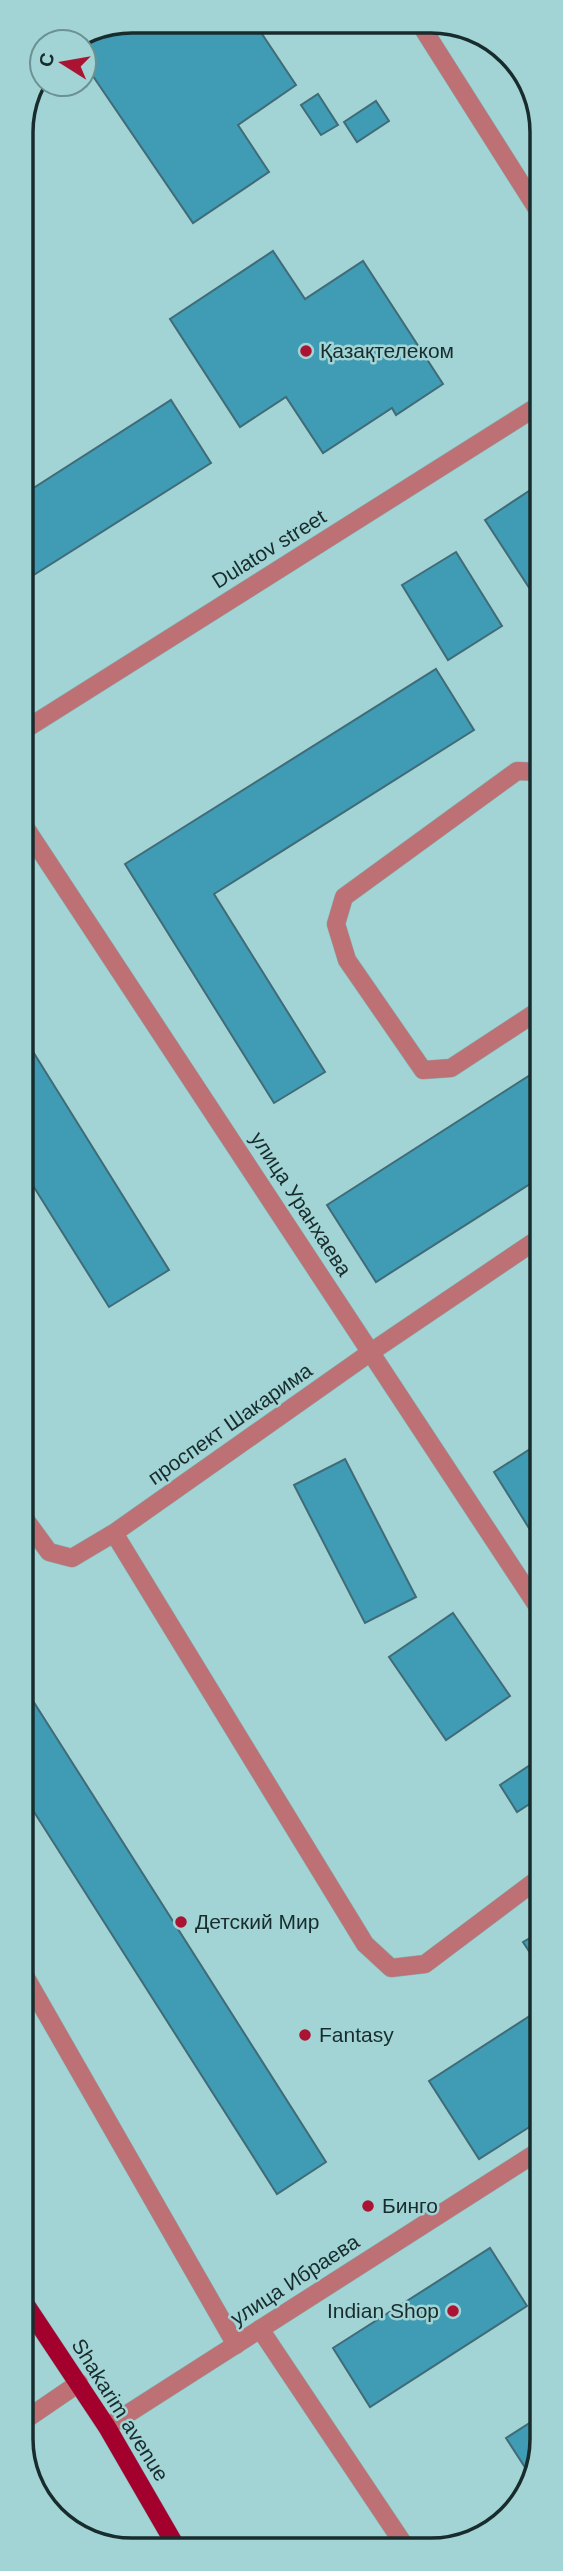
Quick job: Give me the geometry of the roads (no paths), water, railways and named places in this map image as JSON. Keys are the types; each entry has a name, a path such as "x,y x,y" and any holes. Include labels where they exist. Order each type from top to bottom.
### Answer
{"main road":[{"name":"Shakarim avenue","path":"33,2315 107,2427 171,2538"}],"street":[{"path":"426,33 530,198"},
{"name":"Dulatov street","path":"33,724 530,411"},
{"path":"530,772 517,771 344,897 335,923 347,960 423,1070 451,1069 530,1016"},
{"name":"улица Уранхаева","path":"33,839 530,1596"},
{"name":"проспект Шакарима","path":"33,1530 49,1552 72,1558 114,1533 371,1352 530,1244"},
{"path":"114,1533 365,1944 391,1968 425,1964 530,1885"},
{"path":"33,1990 236,2345"},
{"name":"улица Ибраева","path":"107,2427 530,2159"},
{"path":"260,2329 400,2538"},
{"path":"33,2414 79,2383"}],"place":[{"name":"Қазақтелеком","path":"306,351"},
{"name":"Детский Мир","path":"181,1922"},
{"name":"Fantasy","path":"305,2035"},
{"name":"Бинго","path":"368,2206"},
{"name":"Indian Shop","path":"453,2311"}]}
